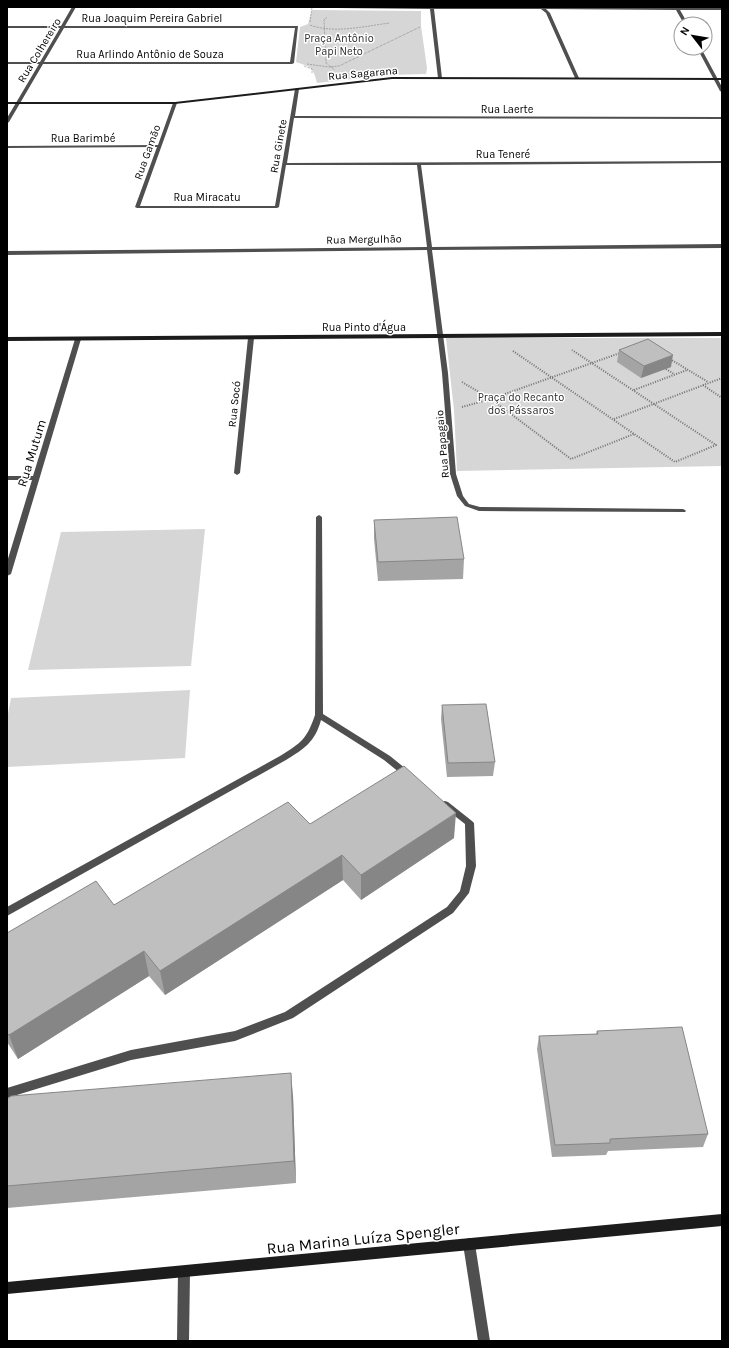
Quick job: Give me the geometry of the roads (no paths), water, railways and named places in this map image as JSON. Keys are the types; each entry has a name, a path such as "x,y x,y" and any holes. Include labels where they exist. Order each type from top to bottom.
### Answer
{"street":[{"name":"Rua Colhereiro","path":"7,122 17,103 64,27 74,7"},
{"path":"336,7 722,9"},
{"path":"432,7 440,78"},
{"path":"542,7 548,13 577,78"},
{"path":"677,8 682,16"},
{"name":"Rua Joaquim Pereira Gabriel","path":"7,27 297,28 292,63"},
{"path":"703,56 722,91"},
{"name":"Rua Arlindo Antônio de Souza","path":"7,63 292,63"},
{"name":"Rua Sagarana","path":"7,103 175,103 392,78 722,78"},
{"name":"Rua Ginete","path":"276,207 297,88"},
{"name":"Rua Gamão","path":"137,207 175,103"},
{"name":"Rua Laerte","path":"292,117 722,118"},
{"name":"Rua Barimbé","path":"7,147 159,146"},
{"name":"Rua Teneré","path":"284,164 722,162"},
{"name":"Rua Papagaio","path":"418,163 445,372 449,410 452,474 460,496 467,504 479,509 683,511"},
{"name":"Rua Miracatu","path":"137,207 276,207"},
{"name":"Rua Mergulhão","path":"7,253 722,246"},
{"name":"Rua Pinto d'Água","path":"7,339 722,334"},
{"name":"Rua Socó","path":"237,472 251,338"},
{"name":"Rua Mutum","path":"7,574 78,339"},
{"path":"7,478 36,478"},
{"path":"7,912 302,747 313,735 319,714 319,518"},
{"path":"319,714 387,758 418,783"},
{"path":"7,1093 131,1055 235,1036 289,1015 450,910 464,893 471,866 469,823 437,798"},
{"name":"Rua Marina Luíza Spengler","path":"7,1288 722,1220"},
{"path":"469,1244 484,1341"},
{"path":"183,1341 184,1272"}],"park label":[{"name":"Praça Antônio Papi Neto","path":"339,44"},
{"name":"Praça do Recanto dos Pássaros","path":"521,403"}]}
